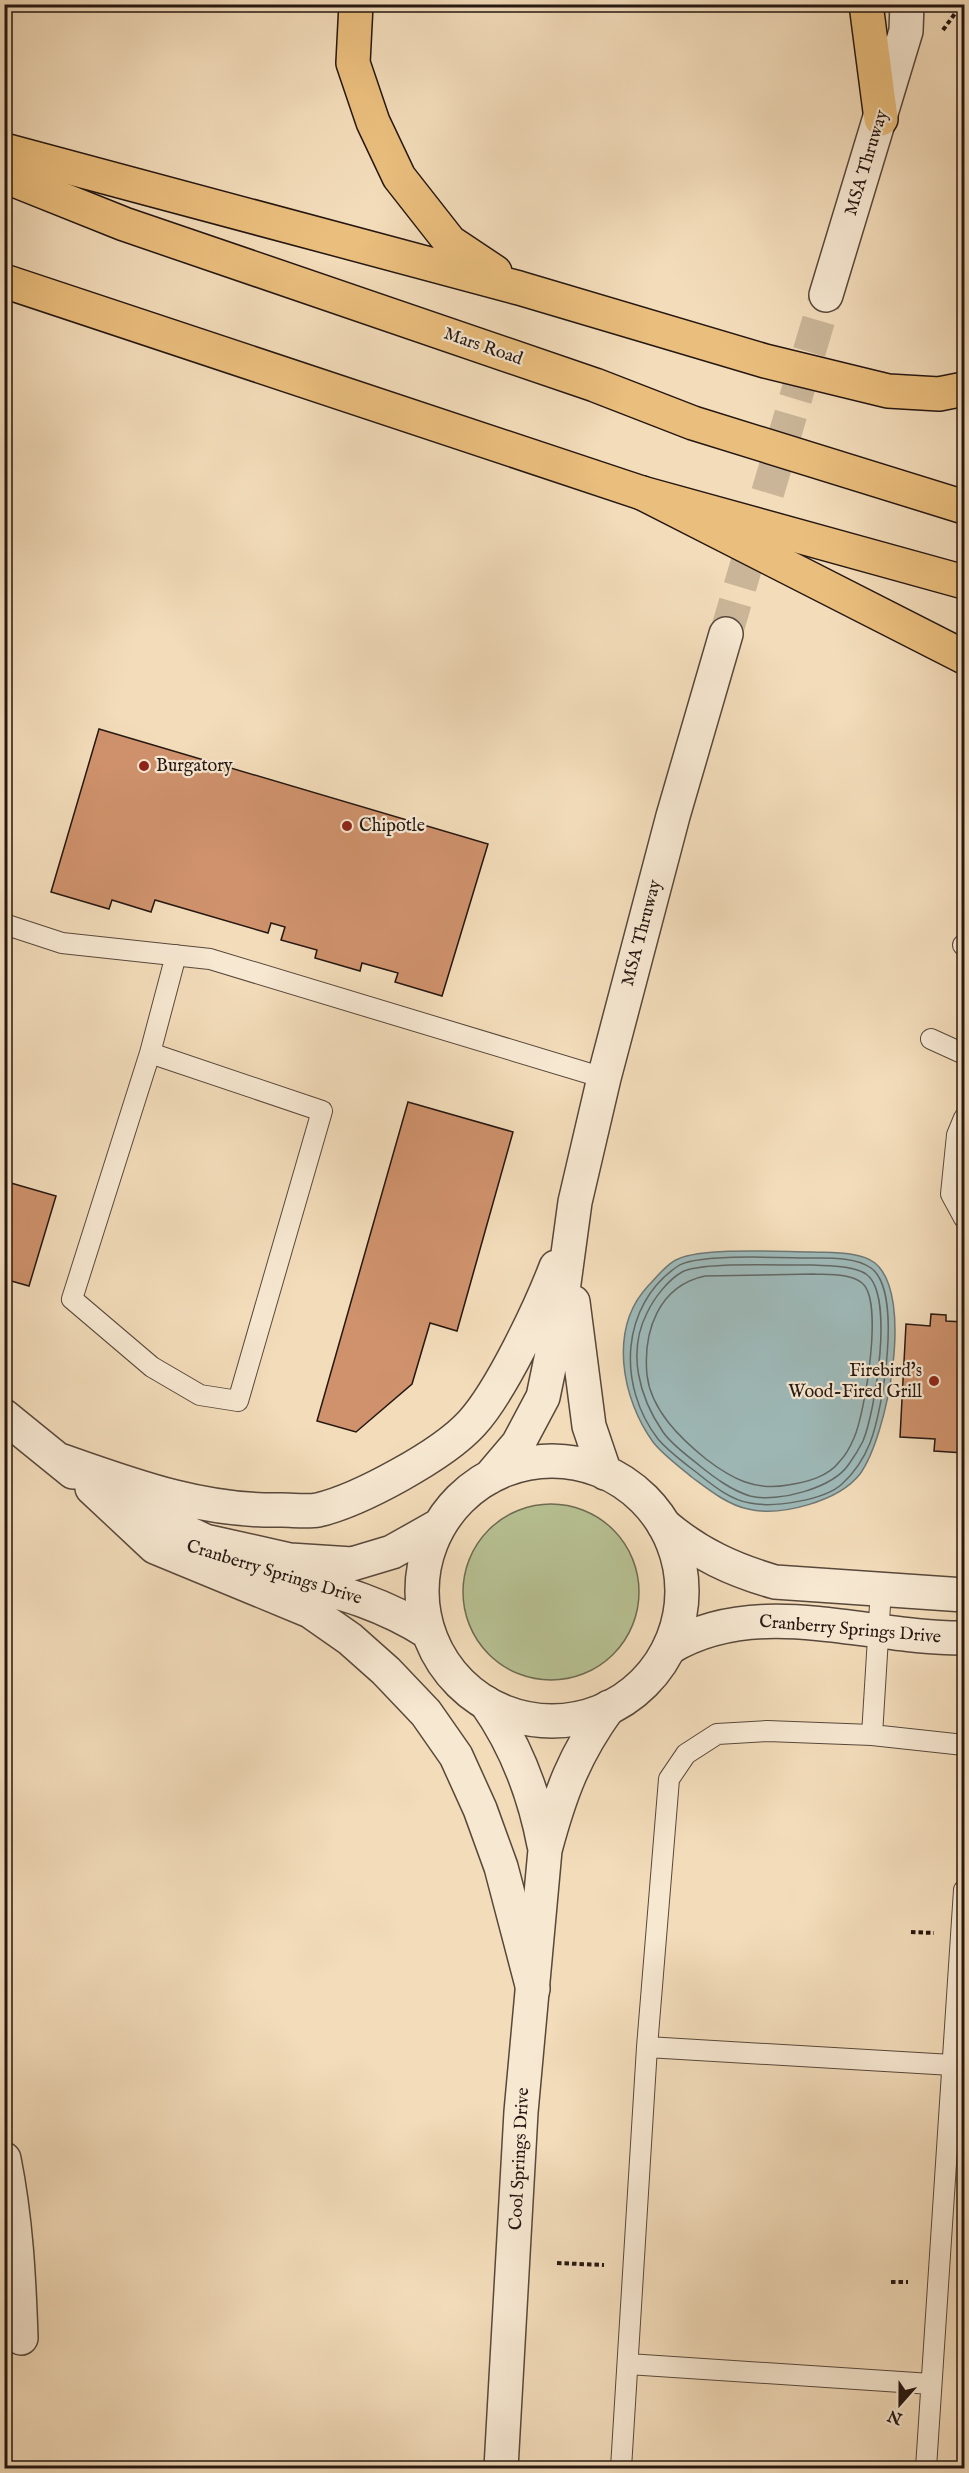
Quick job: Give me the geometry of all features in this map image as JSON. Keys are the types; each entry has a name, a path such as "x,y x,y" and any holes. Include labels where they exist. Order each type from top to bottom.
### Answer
{"main road":[{"path":"356,4 353,63 373,122 399,177 450,242 519,288"},
{"path":"866,4 880,119"},
{"path":"4,150 519,288 765,361 888,391 939,394 964,389"},
{"name":"Mars Road","path":"4,176 124,224 595,385 693,423 964,507"},
{"path":"4,281 642,494 964,582"},
{"path":"642,494 964,657"}],"street":[{"name":"MSA Thruway","path":"826,295 880,119 907,18 928,4"},
{"name":"MSA Thruway","path":"490,1477 518,1444 543,1398 559,1320 569,1235 604,1078 673,816 726,634"},
{"name":"MSA Thruway","path":"569,1235 573,1309 583,1389 589,1426 605,1473"},
{"path":"57,1459 148,1491 199,1504 254,1511 318,1510 370,1489 433,1456 472,1423 519,1346 550,1284 569,1235"},
{"name":"Cranberry Springs Drive","path":"4,1416 92,1488 159,1534 196,1551 351,1594 394,1613 429,1633"},
{"path":"664,1525 676,1555 682,1586 678,1618 669,1648 644,1683 609,1707 589,1715 547,1720 526,1718 486,1703 453,1676 441,1658 424,1618 423,1576 427,1555 440,1525 460,1499 490,1477 536,1462 579,1464 605,1473 637,1493 664,1525 704,1556 748,1574 775,1582 964,1595"},
{"path":"92,1488 155,1546 310,1611 350,1639 386,1671 426,1713 456,1756 480,1809 501,1867 533,1989"},
{"name":"Cranberry Springs Drive","path":"92,1488 205,1541 290,1560 352,1564 392,1552 440,1525"},
{"name":"Cranberry Springs Drive","path":"669,1648 690,1635 722,1626 761,1620 964,1638"},
{"name":"Cool Springs Drive","path":"486,1703 507,1733 521,1763 532,1794 545,1850"},
{"name":"Cool Springs Drive","path":"501,2469 521,2112 545,1850 555,1813 576,1756 609,1707"},
{"path":"4,2159 12,2195 19,2270 21,2338"}],"lane":[{"path":"4,924 62,943 210,959 604,1078"},
{"path":"150,1053 322,1111 238,1401 200,1395 152,1367 72,1299 150,1053 176,956"},
{"path":"931,1039 964,1054"},
{"path":"964,1118 957,1135 951,1194 964,1218"},
{"path":"872,1735 882,1589"},
{"path":"621,2469 647,2047 669,1779 686,1754 717,1734 767,1731 872,1735 964,1745"},
{"path":"926,2469 964,1890"},
{"path":"647,2047 952,2065"},
{"path":"628,2364 931,2384"}],"path":[{"path":"911,1932 935,1933"},
{"path":"557,2263 609,2265"},
{"path":"891,2282 913,2283"}],"green space":[{"path":"551,1504 585,1511 600,1519 613,1530 624,1543 632,1558 639,1592 632,1626 624,1641 613,1654 600,1665 585,1673 551,1680 517,1673 502,1665 489,1654 478,1641 470,1626 463,1592 470,1558 478,1543 489,1530 502,1519 517,1511"}],"water":[{"path":"724,1252 813,1252 862,1256 875,1263 887,1280 893,1305 895,1335 893,1367 887,1400 870,1456 860,1474 851,1484 824,1499 792,1509 761,1511 748,1509 726,1501 693,1478 662,1452 642,1425 627,1385 624,1364 624,1343 628,1322 635,1303 648,1286 666,1267 678,1259 690,1255"}],"building":[{"path":"99,729 488,844 442,996 395,982 398,973 362,963 360,971 315,958 317,950 281,940 285,927 271,923 268,933 155,900 151,912 112,900 109,909 51,892"},
{"path":"408,1102 513,1132 457,1331 430,1323 412,1384 356,1432 317,1421"},
{"path":"4,1181 56,1196 29,1286 4,1279"},
{"name":"Firebird's Wood-Fired Grill","path":"931,1314 946,1315 946,1321 964,1322 964,1453 934,1451 935,1439 900,1437 906,1324 930,1326"}],"tunnel":[{"path":"726,634 826,295"}],"place":[{"name":"Burgatory","path":"144,766"},
{"name":"Chipotle","path":"347,826"},
{"name":"Firebird's Wood-Fired Grill","path":"934,1381"}]}
